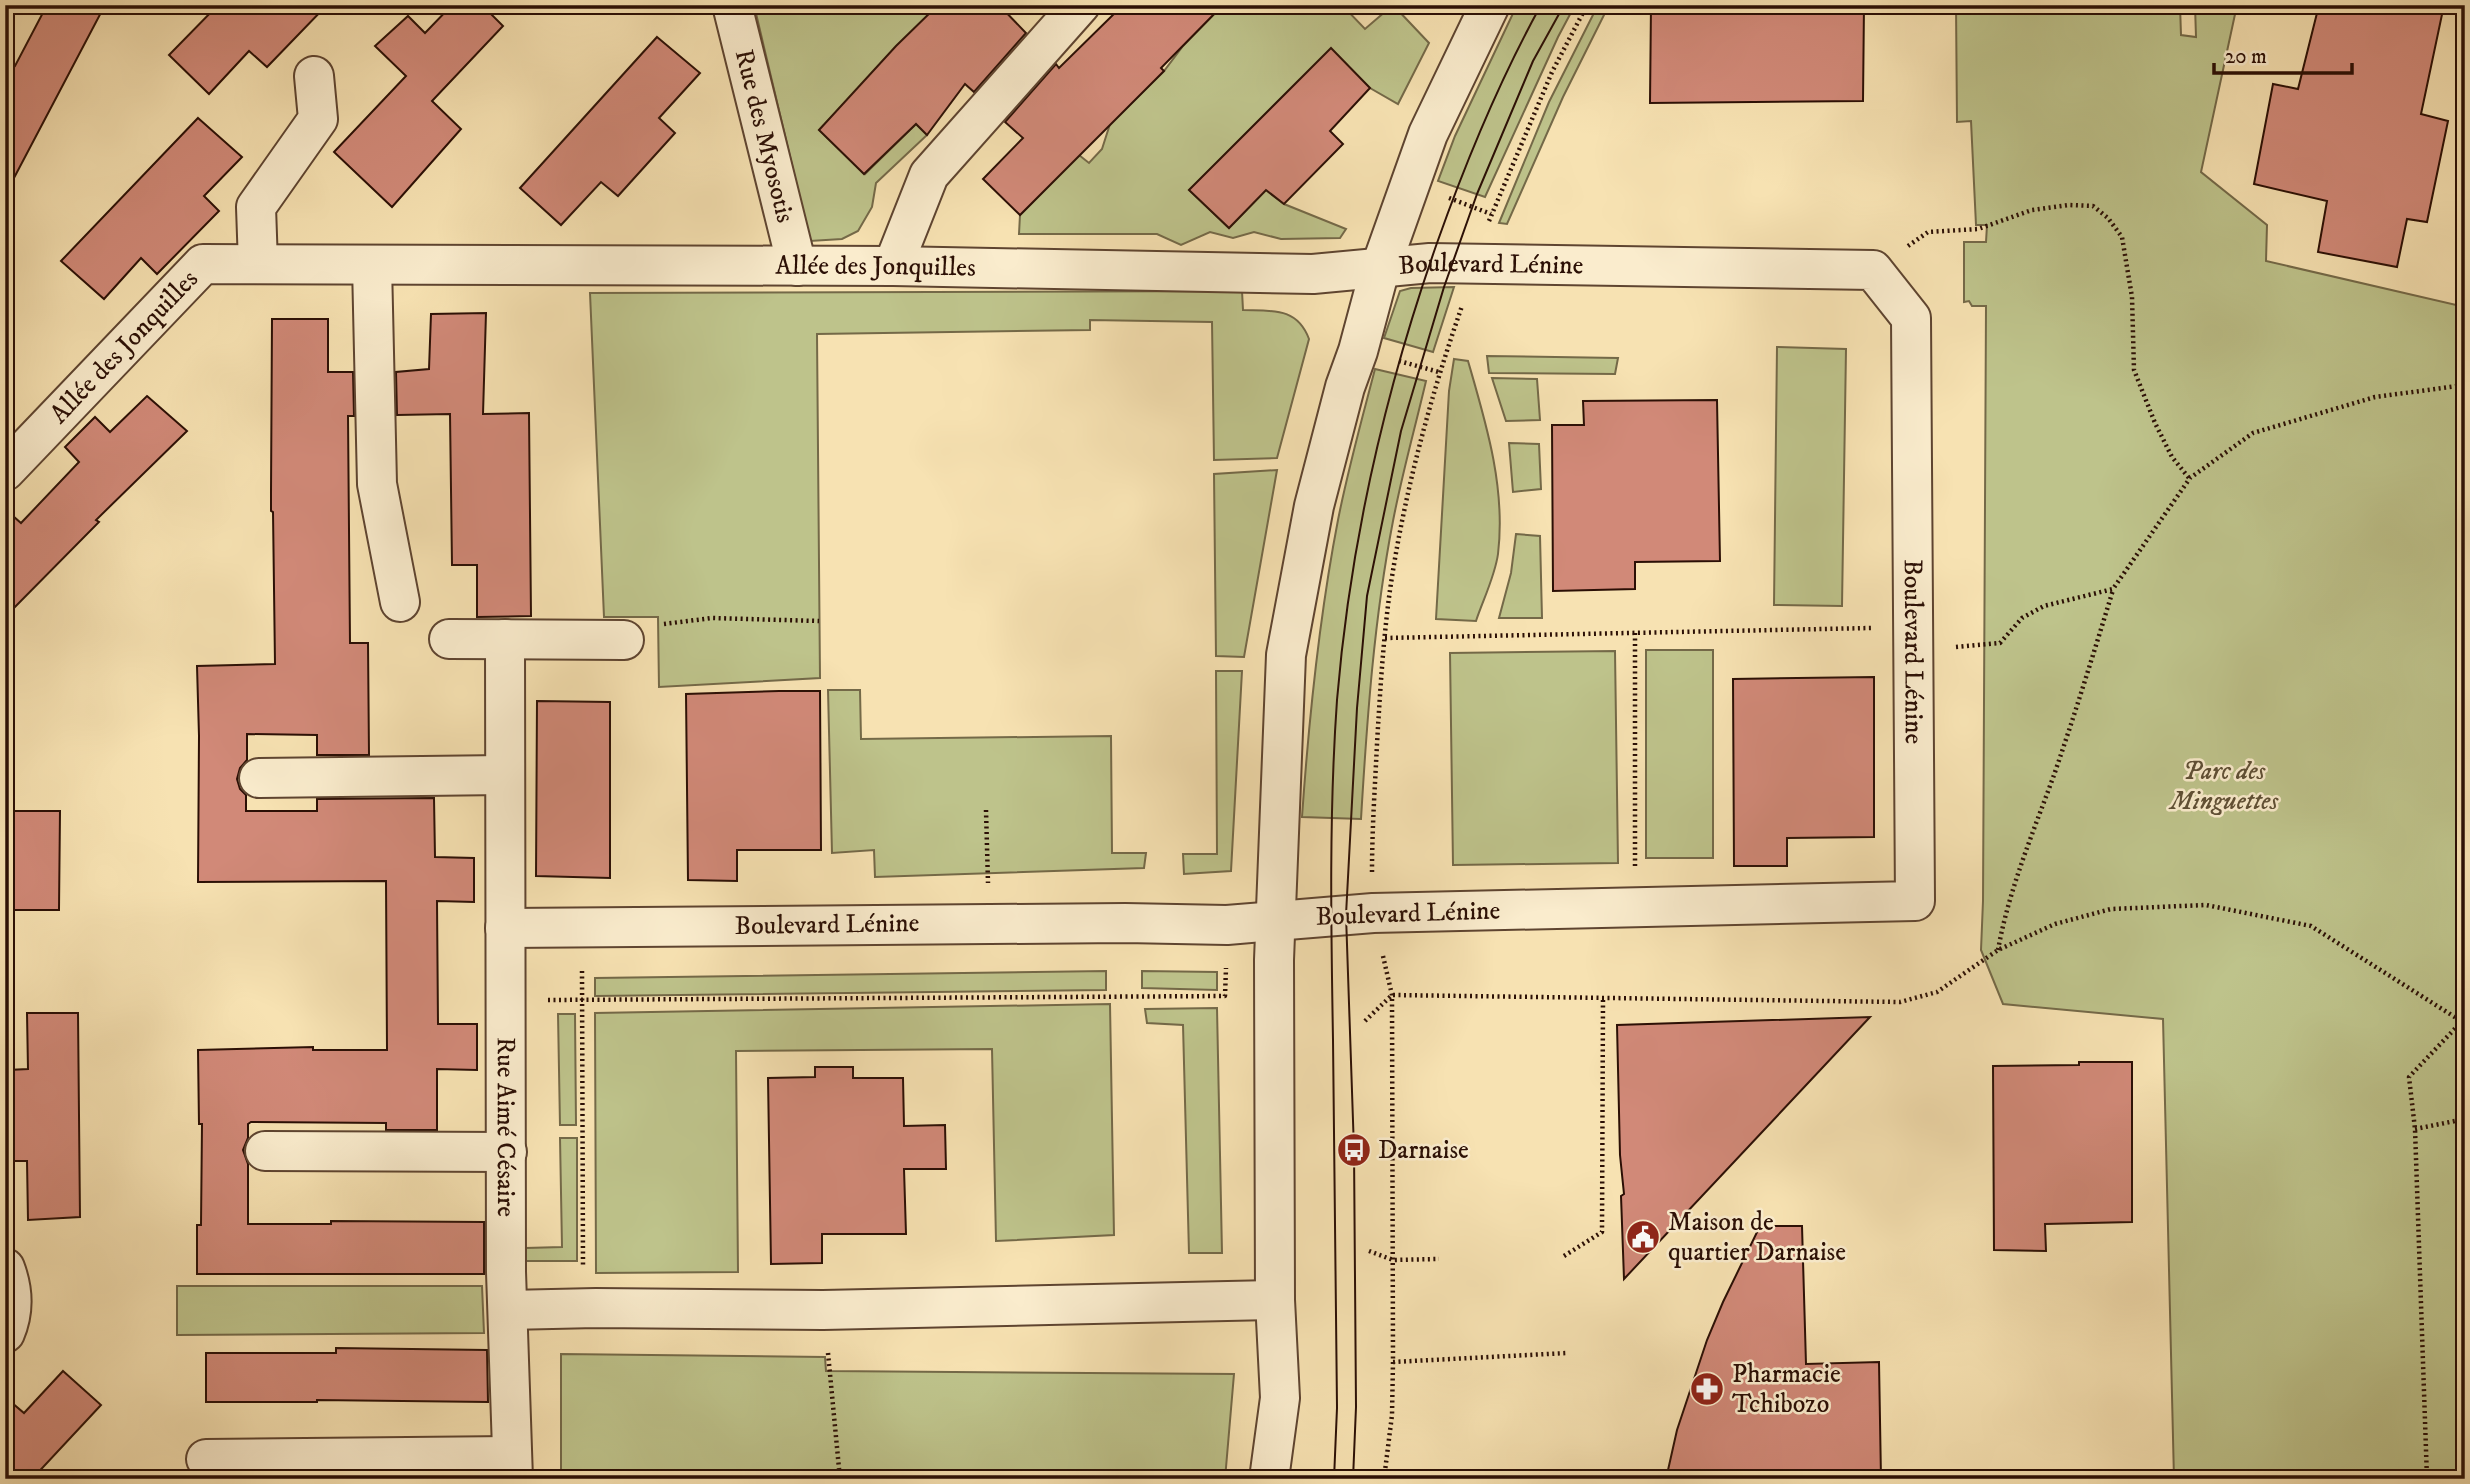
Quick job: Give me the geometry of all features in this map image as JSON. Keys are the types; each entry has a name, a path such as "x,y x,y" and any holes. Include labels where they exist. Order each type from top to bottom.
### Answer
{"street":[{"name":"Rue des Myosotis","path":"732,5 797,266"},
{"path":"893,266 929,175 1080,5"},
{"name":"Boulevard Lénine","path":"1269,1479 1280,1398 1275,1300 1276,920 1286,655 1314,506 1345,387 1358,351 1380,270 1428,134 1490,5"},
{"path":"258,264 256,207 318,119 314,76"},
{"name":"Boulevard Lénine","path":"505,928 1227,925 1373,913 1915,901 1911,318 1873,270 1430,263 1380,270"},
{"name":"Allée des Jonquilles","path":"5,471 203,264 893,266 1312,274 1380,270"},
{"path":"372,265 377,484 400,602"},
{"path":"449,639 624,640"},
{"name":"Rue Aimé Césaire","path":"505,639 508,1310 512,1467"},
{"path":"259,778 504,775"},
{"path":"265,1151 507,1152"},
{"path":"5,1268 12,1286 9,1323 5,1333"},
{"path":"508,1310 823,1310 1275,1300"},
{"path":"206,1459 512,1467"}],"path":[{"path":"1384,1479 1392,1415 1393,1362 1392,995 1373,913 1372,836 1390,589 1410,489 1439,372 1491,214 1552,72 1587,5"},
{"path":"1873,270 1928,232 1978,229 2032,210 2069,205 2093,206 2108,218 2122,237 2132,297 2134,370 2172,457 2190,478"},
{"path":"1998,950 2003,921 2019,869 2076,714 2113,589 2190,478 2253,433 2375,397 2465,385"},
{"path":"1385,638 1635,633 2000,643 2022,618 2044,607 2113,589"},
{"path":"624,640 658,625 712,618 819,621"},
{"path":"1635,633 1635,907"},
{"path":"986,810 989,924"},
{"path":"1365,1020 1392,995 1900,1002 1937,992 1998,950 2055,924 2111,909 2206,905 2311,926 2463,1020 2409,1077 2415,1129 2427,1479"},
{"path":"506,1001 1225,996 1227,925"},
{"path":"582,929 583,1309"},
{"path":"1564,1256 1602,1232 1603,998"},
{"path":"2415,1129 2465,1119"},
{"path":"1369,1251 1393,1260 1439,1259"},
{"path":"823,1310 840,1479"},
{"path":"1393,1362 1567,1353"}],"green space":[{"path":"754,5 938,5 819,130 865,174 916,124 927,135 876,183 872,207 858,231 842,239 810,241"},
{"path":"1223,5 1342,5 1365,29 1393,5 1429,43 1398,104 1370,88 1331,49 1189,190 1229,228 1266,190 1284,204 1346,229 1340,238 1281,239 1254,232 1233,238 1210,232 1181,245 1157,234 1019,234 1020,215 1079,155 1089,163 1102,149 1110,124 1164,71 1183,46"},
{"path":"1517,5 1575,5 1485,197 1438,181 1455,136"},
{"path":"1598,5 1609,5 1563,97 1507,224 1499,223 1549,102"},
{"name":"Parc des Minguettes","path":"1956,5 2180,5 2181,35 2196,37 2195,5 2237,5 2201,172 2267,225 2266,261 2465,307 2465,1479 2174,1479 2163,1019 2003,1004 1981,950 1986,306 1972,306 1969,301 1964,302 1964,242 1986,242 1987,225 1976,225 1971,121 1957,122"},
{"path":"1454,287 1433,352 1384,338 1400,291 1411,288"},
{"path":"1242,291 1243,310 1273,311 1290,316 1298,321 1309,339 1277,458 1214,460 1212,322 1090,320 1090,330 817,334 820,678 659,687 658,617 604,617 590,293"},
{"path":"1777,347 1846,349 1842,606 1774,605"},
{"path":"1487,356 1618,358 1615,374 1489,373"},
{"path":"1454,359 1468,361 1497,480 1500,529 1498,554 1476,621 1436,619 1449,391"},
{"path":"1375,369 1426,381 1386,558 1376,632 1361,819 1302,817 1316,668 1331,557 1346,482"},
{"path":"1492,378 1537,379 1540,420 1506,421"},
{"path":"1509,443 1539,444 1541,489 1513,492"},
{"path":"1277,470 1244,657 1216,656 1214,474"},
{"path":"1516,534 1540,536 1542,618 1499,618 1511,573"},
{"path":"1646,650 1713,650 1713,858 1646,858"},
{"path":"1615,651 1618,863 1453,865 1450,653"},
{"path":"1216,671 1242,671 1231,871 1184,874 1183,854 1217,854"},
{"path":"828,690 860,690 861,739 1111,736 1112,853 1146,853 1144,868 875,877 874,850 832,853"},
{"path":"1106,971 1106,990 595,996 595,978"},
{"path":"1142,971 1217,972 1217,990 1142,988"},
{"path":"1110,1004 1114,1235 996,1241 992,1049 736,1051 738,1272 596,1273 595,1013"},
{"path":"1217,1008 1222,1253 1189,1253 1183,1025 1147,1023 1145,1009"},
{"path":"558,1014 575,1014 576,1125 560,1125"},
{"path":"560,1138 577,1138 577,1261 526,1261 526,1248 562,1247"},
{"path":"177,1286 482,1286 484,1333 177,1335"},
{"path":"561,1354 825,1357 826,1371 1234,1374 1225,1479 561,1479"},
{"path":"498,1474 498,1479 186,1479 186,1476"}],"building":[{"path":"47,5 105,5 5,195 5,61 15,66"},
{"path":"218,5 327,5 267,67 249,51 209,94 169,55"},
{"path":"452,5 482,5 503,26 432,101 461,129 392,207 334,152 406,76 375,46 408,16 425,33"},
{"path":"938,5 999,5 1026,33 974,92 965,84 927,135 916,124 864,174 819,130 896,46"},
{"path":"1123,5 1223,5 1161,68 1164,71 1020,215 983,179 1023,138 1005,122 1056,64 1059,68"},
{"path":"1651,5 1864,5 1863,101 1650,103"},
{"path":"2319,5 2444,5 2421,114 2448,121 2427,222 2407,219 2397,267 2318,252 2327,201 2254,184 2273,84 2298,89"},
{"path":"657,37 700,73 659,118 675,133 618,196 601,182 561,225 520,188"},
{"path":"1331,48 1370,88 1330,131 1343,144 1284,204 1266,190 1229,228 1189,190"},
{"path":"198,118 242,157 204,196 219,211 157,274 141,258 104,299 61,261"},
{"path":"486,313 483,414 529,413 531,616 477,617 477,565 452,565 450,414 397,415 396,372 429,369 431,314"},
{"path":"272,319 328,319 328,372 353,372 354,416 348,416 350,643 368,643 369,755 317,755 317,735 247,734 247,760 240,768 237,779 240,789 246,795 246,811 317,811 317,799 434,798 435,857 474,858 474,902 437,901 438,1024 477,1024 477,1070 437,1069 437,1130 386,1130 386,1123 248,1124 248,1138 243,1150 248,1164 248,1224 331,1224 331,1221 484,1222 484,1274 197,1274 197,1225 201,1225 202,1124 199,1124 198,1050 313,1047 313,1050 387,1050 386,881 198,882 197,666 275,664 271,511"},
{"path":"147,396 187,431 96,520 99,522 5,617 5,509 21,523 79,462 65,447 95,417 110,432"},
{"path":"1717,400 1720,561 1635,562 1635,589 1553,591 1552,425 1584,425 1583,401"},
{"path":"1874,677 1874,837 1787,838 1787,866 1734,866 1733,679"},
{"path":"820,691 821,850 737,850 737,881 688,880 686,694"},
{"path":"537,701 610,702 610,878 536,876"},
{"path":"5,811 60,811 59,910 5,910"},
{"path":"27,1013 78,1013 80,1217 28,1220 27,1161 7,1161 8,1070 28,1069"},
{"path":"1870,1017 1624,1279 1621,1196 1624,1194 1620,1155 1617,1025"},
{"path":"2079,1062 2132,1062 2132,1222 2045,1224 2046,1251 1994,1250 1993,1066 2079,1065"},
{"path":"815,1067 853,1067 853,1078 903,1078 904,1126 945,1125 946,1169 904,1169 906,1234 822,1234 822,1263 771,1264 768,1078 815,1077"},
{"path":"1760,1226 1802,1226 1806,1364 1879,1362 1881,1479 1666,1479 1677,1430 1707,1340"},
{"path":"336,1348 487,1350 488,1402 206,1402 206,1353 336,1353"},
{"path":"63,1371 101,1405 32,1479 5,1479 5,1397 24,1413"}],"tram line":[{"path":"1334,1479 1337,1408 1332,827 1337,700 1351,584 1372,468 1418,299 1448,212 1497,92 1541,5"},
{"path":"1353,1479 1356,1407 1354,1150 1346,915 1357,708 1367,596 1401,431 1444,287 1477,194 1533,61 1564,5"}],"place":[{"name":"Darnaise","path":"1354,1150"},
{"name":"Maison de quartier Darnaise","path":"1643,1237"},
{"name":"Pharmacie Tchibozo","path":"1707,1389"}]}
